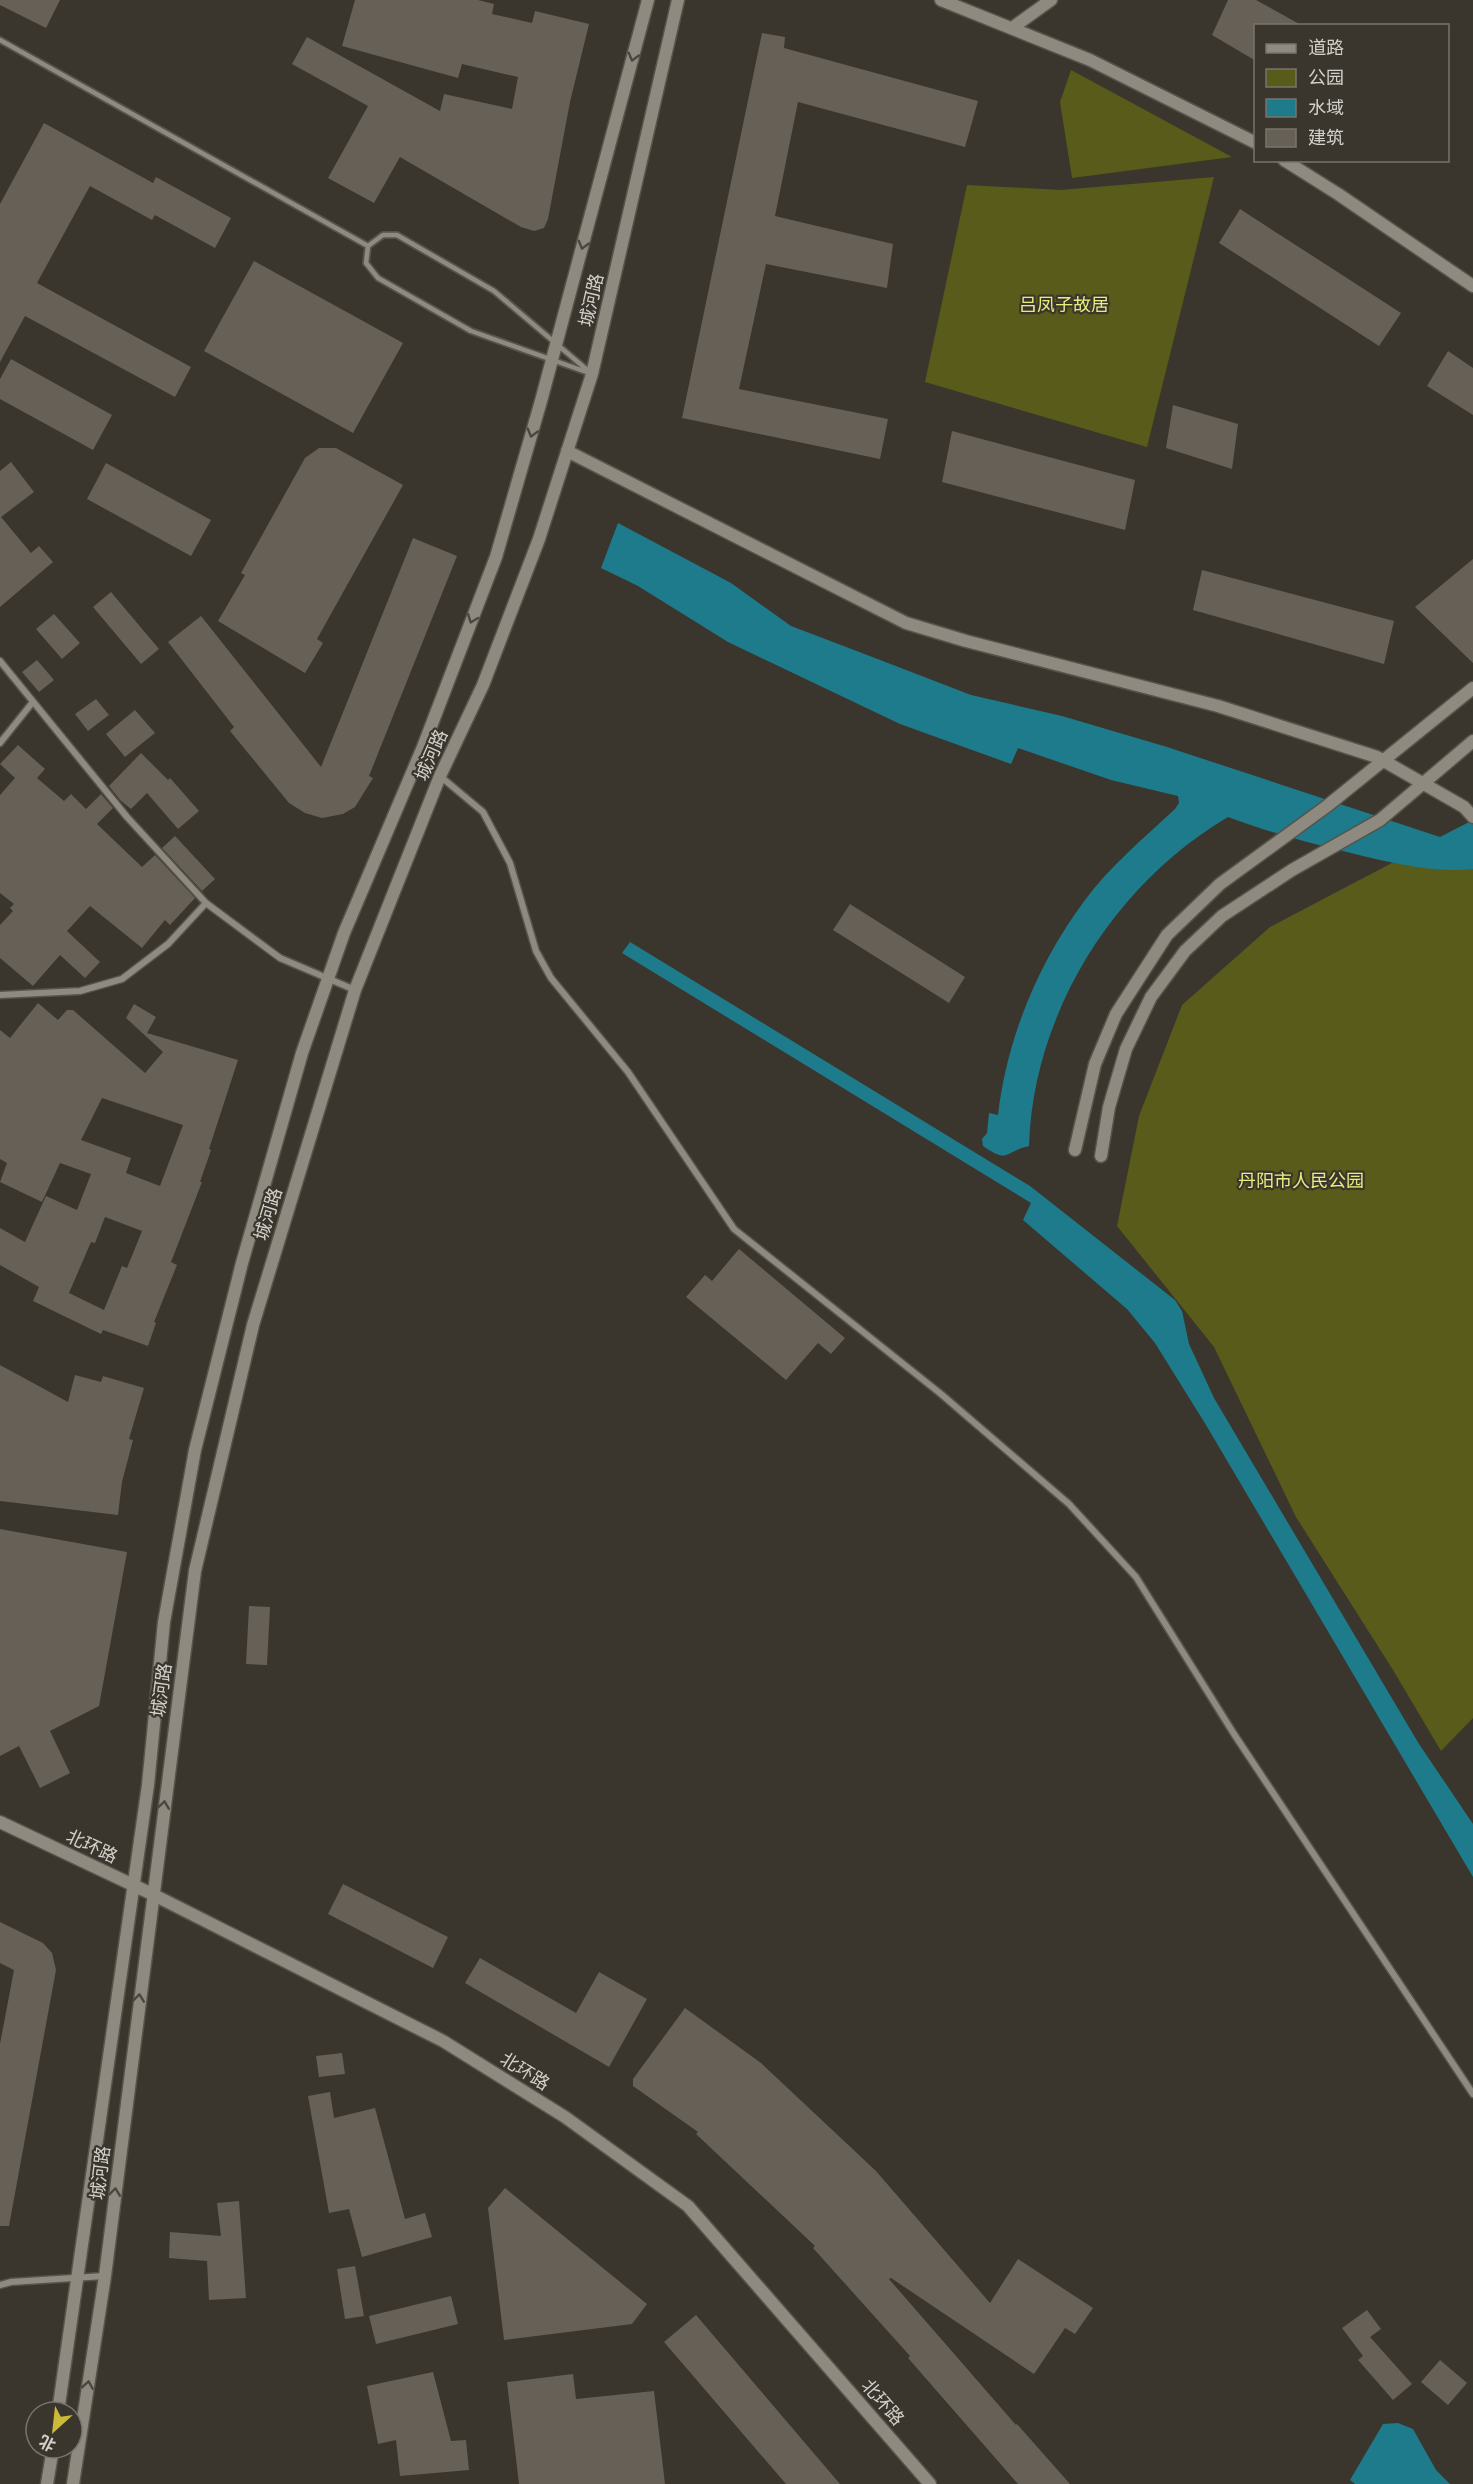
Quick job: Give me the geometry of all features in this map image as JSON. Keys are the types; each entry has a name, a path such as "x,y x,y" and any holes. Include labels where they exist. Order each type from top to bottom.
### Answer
{"main road":[{"name":"城河路","path":"60,2400 148,1785 164,1622 195,1450 242,1263 302,1053 344,933 423,747 496,557 557,344 648,0"},
{"name":"城河路","path":"73,2484 105,2276 195,1571 253,1324 355,990 440,776 483,685 539,539 567,452 592,374 678,0"},
{"path":"941,0 1090,60 1254,141"},
{"path":"1012,28 1051,0"},
{"path":"1287,162 1473,286"},
{"path":"567,452 906,623 966,641 1218,706 1384,761 1464,807 1473,817"},
{"path":"1075,1150 1095,1064 1116,1014 1167,935 1220,884 1280,843 1473,688"},
{"path":"1101,1156 1108,1107 1118,1070 1133,1032 1158,988 1185,951 1222,916 1386,815 1473,741"},
{"name":"北环路","path":"0,1822 134,1885 443,2041 565,2117 688,2206 930,2484"},
{"path":"47,2484 51,2460"}],"street":[{"path":"0,661 32,704 127,817 206,903 280,958 355,990"},
{"path":"0,743 32,704"},
{"path":"440,776 483,812 510,862 536,951 551,978 628,1072 734,1229 941,1394 1069,1504 1136,1577 1234,1734 1473,2094"},
{"path":"0,995 80,991 122,978 168,944 206,903"},
{"path":"0,2285 11,2282 105,2276"}],"lane":[{"path":"0,40 368,246"},
{"path":"397,235 494,291 592,374 471,331 378,278 366,263 368,246 383,236 397,235"}],"green space":[{"path":"1071,70 1232,157 1072,178 1060,102"},
{"name":"吕凤子故居","path":"1214,177 1147,447 925,382 967,185 1061,190"},
{"name":"丹阳市人民公园","path":"1449,833 1473,857 1473,1718 1441,1751 1393,1670 1296,1517 1214,1347 1117,1226 1139,1116 1182,1005 1270,927"}],"water":[{"path":"618,523 731,583 791,626 971,695 1062,716 1167,747 1440,837 1473,820 1473,869 1442,870 1397,864 1304,841 1228,817 1187,845 1149,878 1116,915 1087,957 1064,1001 1046,1048 1034,1096 1029,1146 1006,1155 998,1154 983,1146 982,1139 987,1133 989,1113 998,1115 1002,1086 1017,1030 1039,975 1068,924 1085,900 1116,864 1175,809 1179,803 1178,796 1111,780 1018,748 1011,764 900,724 728,642 638,586 601,568"},
{"path":"630,942 1030,1186 1175,1300 1182,1311 1189,1344 1214,1398 1419,1744 1473,1824 1473,1877 1206,1425 1155,1343 1127,1309 1023,1220 1031,1203 622,953"},
{"path":"1398,2423 1413,2429 1436,2470 1450,2484 1355,2484 1350,2480 1383,2424"}],"building":[{"path":"0,0 60,0 46,28 0,5"},
{"path":"355,0 478,0 494,4 492,14 532,23 535,11 589,24 570,102 548,219 544,228 534,231 521,227 400,157 374,203 328,178 368,106 292,64 307,37 440,111 444,94 512,109 518,77 462,64 458,78 342,46"},
{"path":"1228,0 1256,0 1299,24 1254,24 1254,60 1212,35"},
{"path":"762,33 785,37 784,48 978,101 965,147 798,102 775,216 893,244 887,288 766,264 739,389 888,419 880,459 682,418"},
{"path":"44,123 153,183 156,177 231,218 215,248 155,215 152,220 90,186 37,283 191,367 175,397 25,316 0,362 0,204"},
{"path":"1240,209 1401,313 1379,346 1219,243"},
{"path":"254,261 403,343 353,433 204,351"},
{"path":"1448,351 1473,368 1473,415 1427,386"},
{"path":"11,359 112,415 93,450 0,399 0,379"},
{"path":"1173,405 1238,424 1232,469 1166,448"},
{"path":"952,431 1135,480 1125,530 942,482"},
{"path":"319,448 336,448 403,485 317,639 323,643 305,673 218,621 245,575 241,573 305,458"},
{"path":"11,462 34,492 1,517 31,553 39,546 53,562 0,607 0,471"},
{"path":"106,463 211,520 191,556 87,499"},
{"path":"413,538 457,556 369,776 373,778 355,807 343,814 322,818 305,813 289,803 230,731 234,727 168,642 201,616 321,767"},
{"path":"1473,559 1473,663 1415,607"},
{"path":"1202,570 1394,621 1384,664 1193,610"},
{"path":"111,592 159,649 141,664 93,607"},
{"path":"54,614 80,643 62,659 36,629"},
{"path":"37,660 54,680 39,692 22,672"},
{"path":"96,699 109,715 88,731 75,714"},
{"path":"135,710 155,733 125,757 106,734"},
{"path":"18,745 45,769 37,778 64,801 71,794 86,809 101,794 113,808 97,824 142,867 155,855 195,898 170,925 165,920 142,948 90,906 67,931 100,962 85,978 60,955 33,986 0,958 0,925 13,911 10,908 14,904 0,893 0,795 15,778 0,764"},
{"path":"141,753 168,780 170,778 199,811 178,829 147,793 131,809 109,786"},
{"path":"175,836 215,879 202,891 162,848"},
{"path":"850,904 965,977 949,1003 833,930"},
{"path":"38,1003 58,1020 67,1010 73,1010 145,1073 163,1052 126,1018 134,1004 156,1017 147,1033 238,1060 209,1149 211,1150 200,1182 202,1182 171,1262 177,1265 154,1322 156,1323 148,1346 103,1330 101,1334 33,1301 39,1287 0,1265 0,1228 25,1242 46,1196 77,1210 91,1174 60,1163 42,1202 0,1182 7,1163 0,1159 0,1030 10,1038","holes":["102,1098 183,1125 160,1186 126,1173 131,1158 81,1140","105,1217 142,1231 127,1268 122,1266 104,1310 69,1293 91,1242 95,1243"]},
{"path":"739,1249 845,1338 831,1354 818,1343 786,1380 686,1297 705,1275 712,1281"},
{"path":"0,1365 68,1402 75,1375 101,1382 103,1376 144,1388 129,1439 133,1440 122,1482 118,1515 0,1501"},
{"path":"0,1529 127,1552 99,1706 50,1731 70,1773 40,1788 19,1746 0,1756"},
{"path":"249,1606 270,1607 267,1665 246,1664"},
{"path":"343,1884 448,1937 433,1968 328,1914"},
{"path":"0,1922 43,1943 52,1953 56,1970 9,2226 0,2226 0,2044 14,1970 0,1963"},
{"path":"480,1958 576,2013 599,1972 647,1999 609,2067 465,1983"},
{"path":"685,2008 761,2063 876,2171 990,2303 1018,2259 1093,2308 1075,2334 1065,2328 1034,2374 891,2278 889,2279 1070,2484 1018,2484 908,2358 910,2356 813,2248 815,2246 696,2134 698,2132 633,2086 633,2079"},
{"path":"342,2053 345,2074 319,2077 316,2056"},
{"path":"330,2092 334,2118 375,2108 405,2219 425,2213 432,2237 362,2257 349,2209 329,2213 308,2096"},
{"path":"505,2188 647,2304 632,2324 504,2340 488,2208"},
{"path":"239,2201 246,2298 209,2300 207,2261 169,2258 170,2232 221,2236 217,2203"},
{"path":"355,2266 364,2316 345,2319 337,2269"},
{"path":"451,2296 458,2324 376,2344 369,2316"},
{"path":"1367,2310 1381,2329 1370,2337 1412,2384 1393,2400 1358,2360 1363,2356 1342,2328"},
{"path":"696,2315 840,2484 786,2484 664,2342"},
{"path":"1440,2360 1467,2383 1448,2405 1421,2382"},
{"path":"433,2372 451,2441 466,2440 469,2470 400,2476 396,2440 378,2444 367,2386"},
{"path":"573,2374 576,2399 654,2391 665,2484 519,2484 507,2382"}]}
